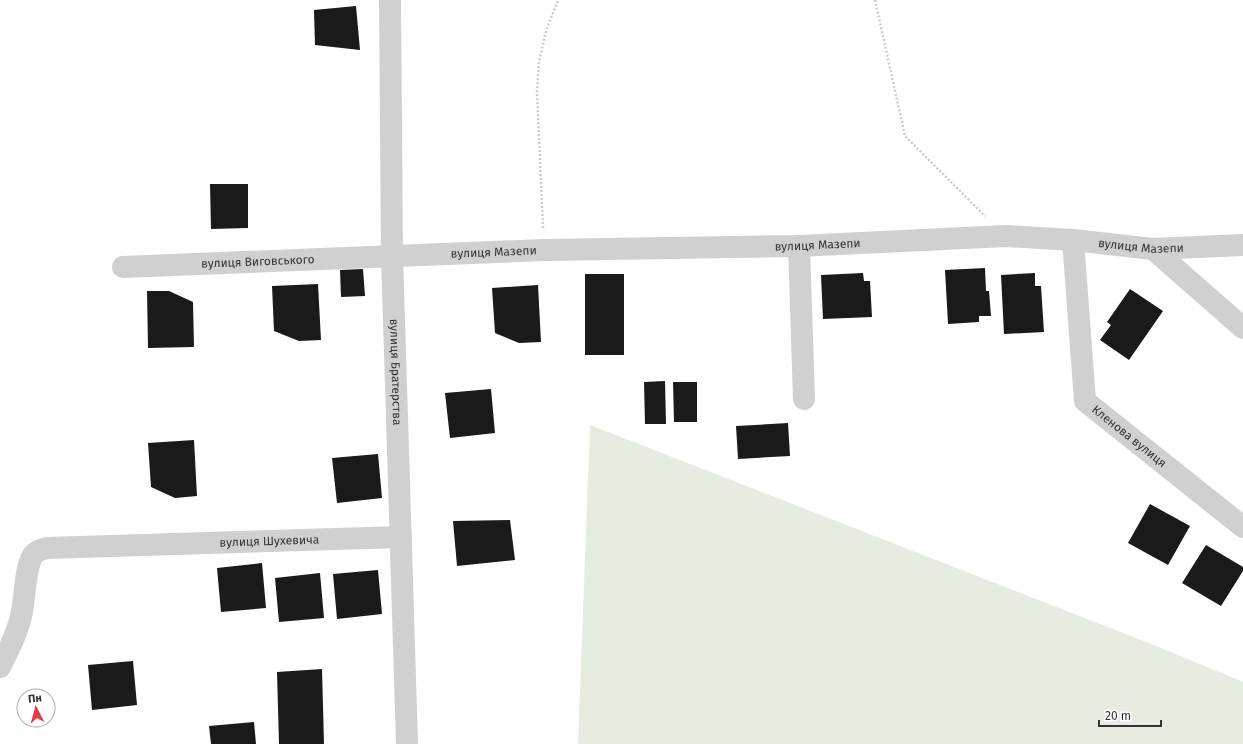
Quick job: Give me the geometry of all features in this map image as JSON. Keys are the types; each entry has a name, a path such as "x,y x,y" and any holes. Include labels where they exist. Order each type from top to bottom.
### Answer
{"street":[{"name":"вулиця Братерства","path":"390,0 392,255 407,744"},
{"name":"вулиця Мазепи","path":"392,255 544,250 799,246 1006,236 1072,240 1153,249 1243,245"},
{"name":"Кленова вулиця","path":"1072,240 1085,401 1243,528"},
{"path":"799,246 804,400"},
{"path":"1153,249 1243,328"},
{"name":"вулиця Виговського","path":"123,267 392,255"},
{"name":"вулиця Шухевича","path":"0,667 14,641 22,613 29,564 32,556 39,550 47,548 401,537"}],"path":[{"path":"544,250 537,92 539,62 546,31 558,0"},
{"path":"875,0 905,136 1006,236"}],"shaded area":[{"path":"590,425 1154,645 1243,682 1243,744 578,744"}],"building":[{"path":"356,6 360,50 315,45 314,10"},
{"path":"210,184 248,184 248,228 211,229"},
{"path":"985,268 986,291 989,291 991,316 979,316 979,322 948,324 945,270"},
{"path":"363,269 365,296 341,297 340,270"},
{"path":"863,273 864,281 870,281 872,317 823,319 821,275"},
{"path":"1035,273 1035,286 1041,286 1044,332 1004,334 1001,275"},
{"path":"585,274 624,274 624,355 585,355"},
{"path":"318,284 321,340 299,341 274,331 272,286"},
{"path":"538,285 541,342 519,343 495,333 492,288"},
{"path":"1130,289 1163,311 1129,360 1100,340 1111,325 1107,322"},
{"path":"147,291 169,291 193,302 194,347 148,348"},
{"path":"665,381 666,424 645,424 644,382"},
{"path":"673,382 697,382 697,422 674,422"},
{"path":"491,389 495,433 450,438 445,393"},
{"path":"788,423 790,456 738,459 736,426"},
{"path":"194,440 197,496 175,498 151,487 148,443"},
{"path":"378,454 382,498 337,503 332,458"},
{"path":"1150,504 1190,526 1168,565 1128,543"},
{"path":"510,520 515,560 457,566 453,521"},
{"path":"1206,545 1243,567 1243,571 1221,606 1182,583"},
{"path":"262,563 266,608 221,612 217,568"},
{"path":"378,570 382,614 337,619 333,574"},
{"path":"320,573 324,618 279,622 275,578"},
{"path":"133,661 137,705 92,710 88,665"},
{"path":"322,669 324,744 279,744 277,672"},
{"path":"254,722 256,744 211,744 209,726"}]}
